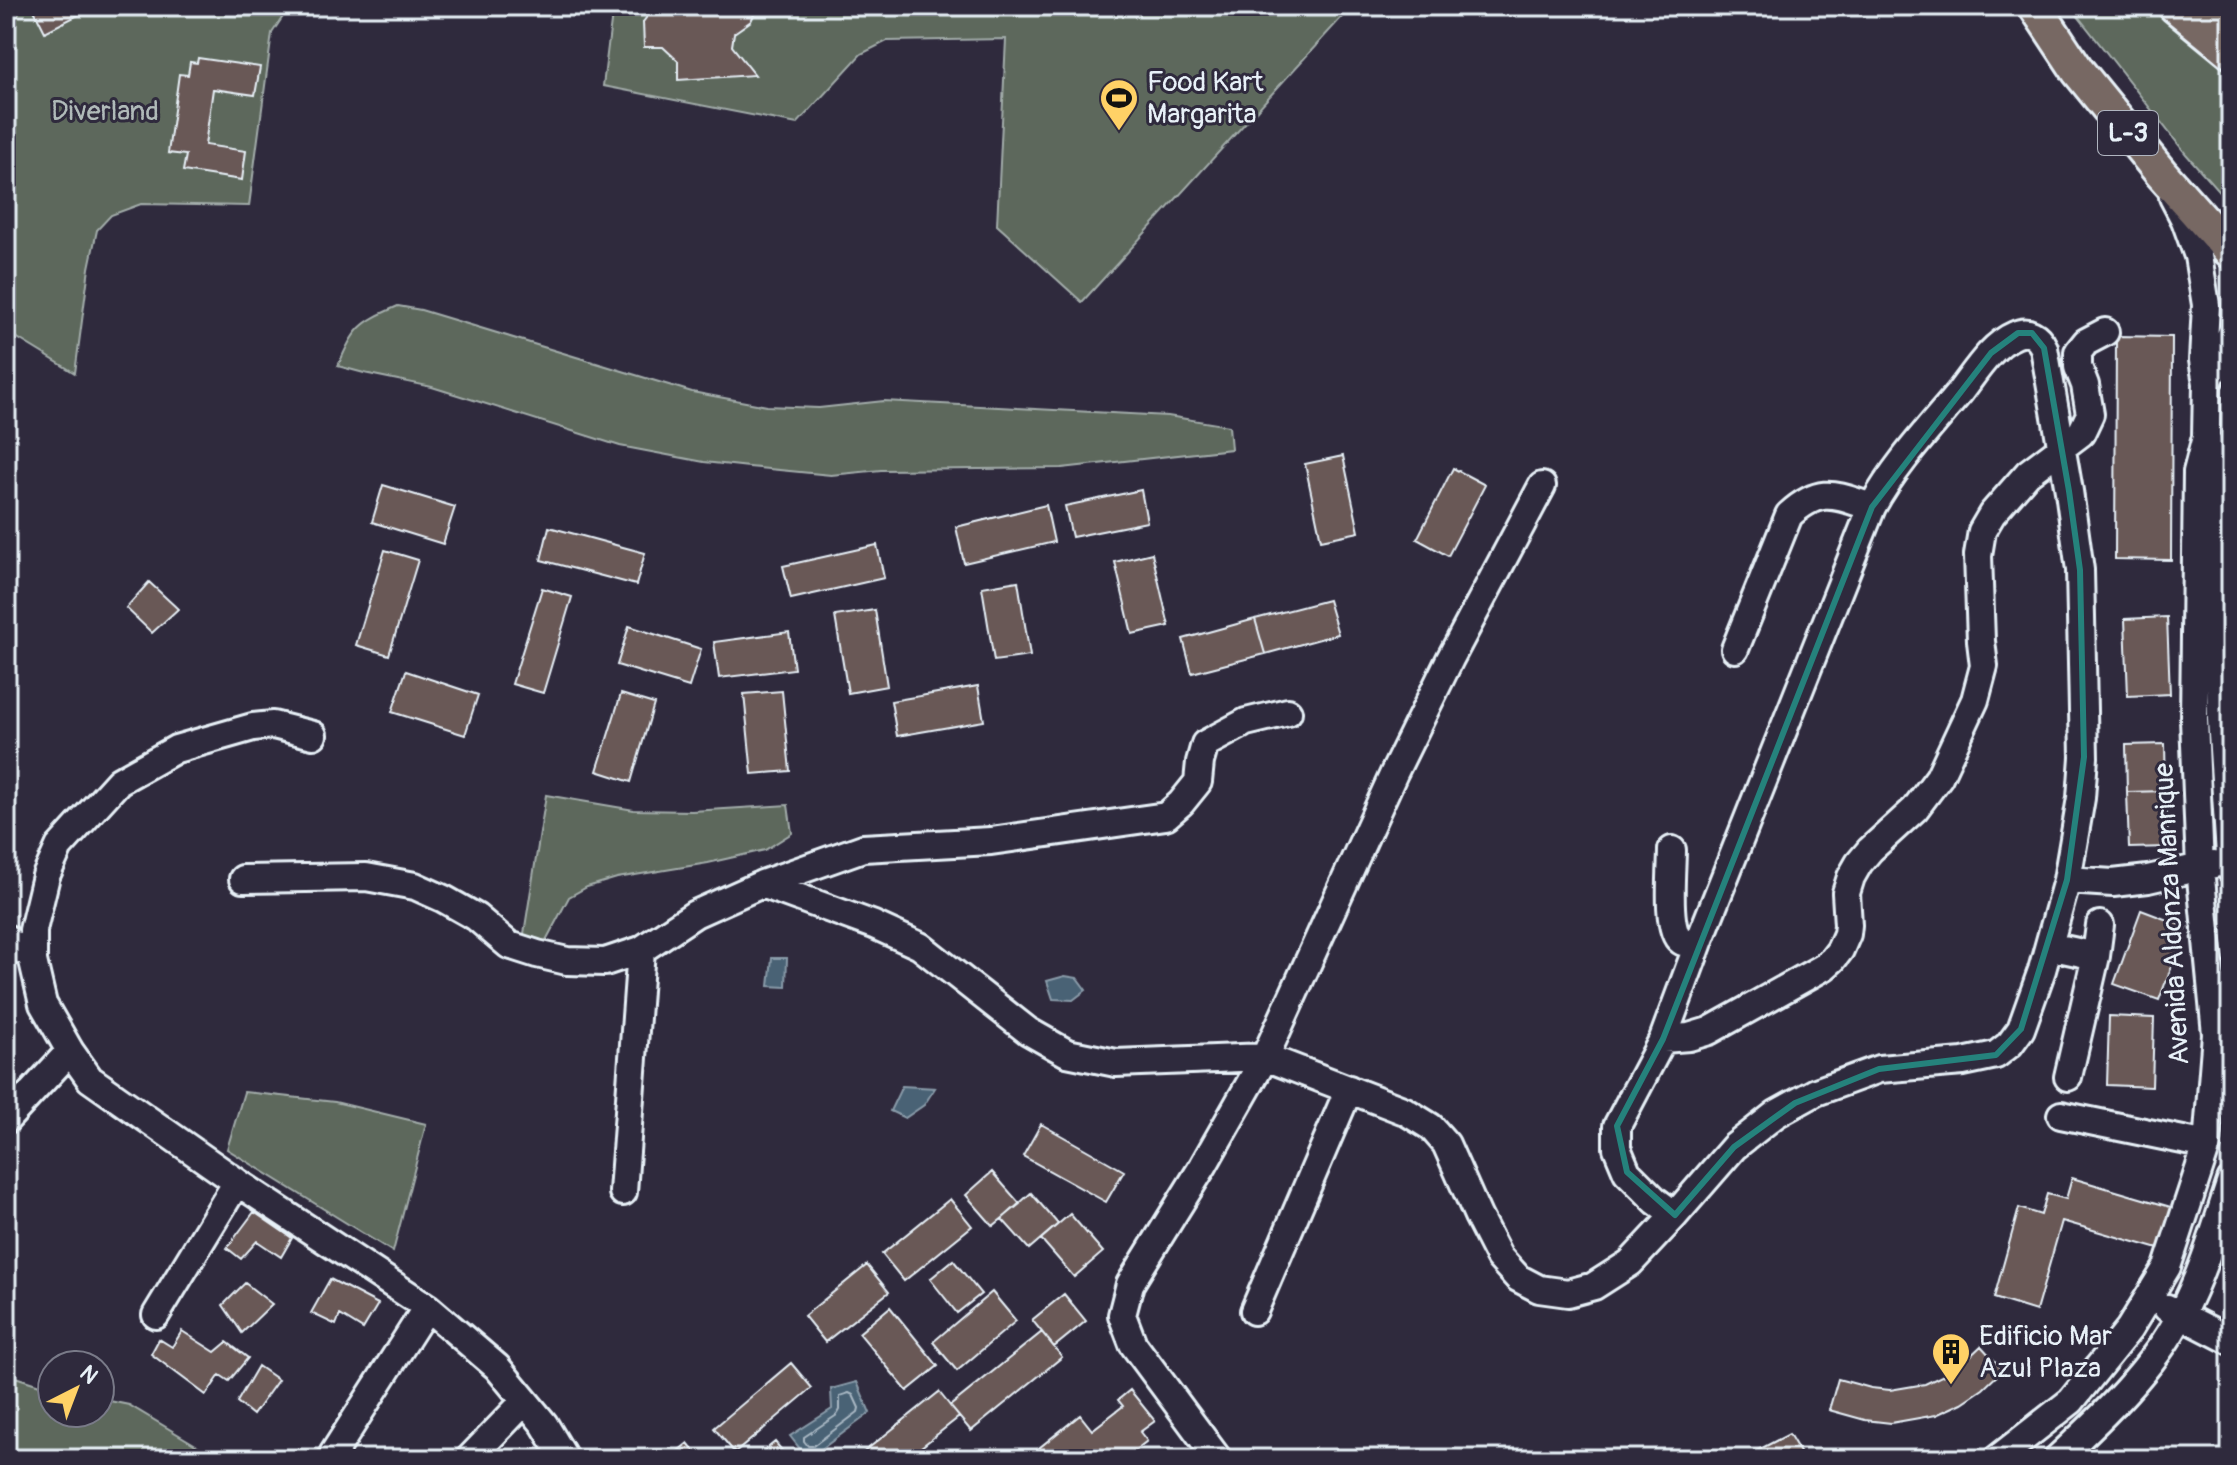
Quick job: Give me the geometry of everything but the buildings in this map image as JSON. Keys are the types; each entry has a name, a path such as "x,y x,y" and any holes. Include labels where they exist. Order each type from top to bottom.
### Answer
{"main road":[{"name":"L-3","path":"2035,6 2078,71 2161,173 2231,252"},
{"name":"L-3","path":"2054,6 2212,206 2231,222"},
{"path":"2175,6 2231,52"},
{"path":"2217,6 2231,16"}],"street":[{"name":"Avenida Aldonza Manrique","path":"1997,1459 2071,1401 2129,1329 2167,1267 2207,1145 2216,1034 2200,868 2194,719 2197,472 2206,437 2207,383 2203,360 2206,305 2198,256 2185,220 2161,173"},
{"path":"1663,1039 1689,1037 1709,1031 1824,967 1840,950 1848,925 1846,893 1851,877 1870,850 1928,794 1975,700 1984,666 1978,555 1982,531 1992,514 2028,473 2081,433 2090,414 2078,367 2078,352 2086,342 2105,332"},
{"path":"762,884 874,925 920,946 1028,1031 1067,1053 1116,1063 1265,1057 1405,1111 1431,1127 1446,1144 1499,1257 1518,1278 1539,1289 1568,1293 1594,1286 1630,1263 1675,1215 1734,1147 1776,1114 1816,1092 1879,1069 1963,1062 1996,1055 2016,1038 2021,1029 2067,880 2081,798 2084,742 2080,570 2044,348 2032,333 2018,333 1991,353 1891,475 1872,507 1663,1039 1617,1126 1619,1157 1627,1172 1675,1215"},
{"name":"Avenida Aldonza Manrique","path":"2207,383 2231,334"},
{"name":"Avenida Aldonza Manrique","path":"2206,437 2216,476 2221,719 2231,870"},
{"path":"1218,1459 1133,1344 1122,1315 1130,1284 1203,1166 1265,1057 1394,773 1450,659 1542,486"},
{"path":"1735,649 1789,515 1805,500 1819,496 1837,495 1872,507"},
{"path":"243,879 366,877 415,886 476,917 509,945 567,961 605,962 641,950 695,914 762,884 863,848 991,841 1166,816 1198,782 1205,744 1246,722 1288,712"},
{"path":"313,735 273,725 253,727 176,749 119,781 59,847 46,876 33,930 33,961 43,1004 90,1079 237,1182 427,1307 497,1367 544,1424 565,1459"},
{"path":"1672,850 1671,912 1674,930 1680,941 1699,942"},
{"path":"2067,880 2113,883 2148,879 2230,859"},
{"path":"2068,1077 2096,956 2100,925"},
{"path":"6,938 19,950 33,951"},
{"path":"2049,946 2096,956"},
{"path":"623,1192 641,950"},
{"path":"6,1120 70,1051"},
{"path":"1254,1311 1349,1089"},
{"path":"2061,1115 2207,1145"},
{"path":"2057,1459 2106,1412 2160,1348 2180,1317 2201,1272 2231,1181"},
{"path":"156,1315 237,1182"},
{"path":"2148,1297 2180,1317 2231,1341"},
{"path":"333,1454 427,1307"},
{"path":"480,1455 525,1401"}],"highlighted area":[{"path":"2018,333 2032,333 2044,348 2069,491 2080,570 2084,757 2067,880 2021,1029 1996,1055 1879,1069 1795,1103 1734,1147 1675,1215 1627,1172 1617,1126 1663,1039 1872,507 1991,353"}],"green space":[{"name":"Diverland","path":"6,6 290,6 272,33 249,206 141,204 111,215 97,230 75,373 6,331"},
{"name":"Food Kart Margarita","path":"613,6 1352,6 1082,302 997,225 1006,39 887,41 861,54 797,124 603,86"},
{"path":"2070,6 2158,6 2231,70 2231,201 2186,154"},
{"path":"398,306 421,310 692,392 767,406 819,408 884,401 1168,416 1229,426 1231,449 1062,468 881,470 831,475 704,462 620,446 432,387 338,366 354,334 366,322"},
{"path":"546,795 634,810 692,811 788,805 792,833 765,850 617,878 587,887 569,897 543,946 523,940"},
{"path":"244,1092 335,1102 426,1124 393,1252 227,1149"},
{"path":"6,1374 36,1384 36,1429 116,1429 116,1402 129,1405 219,1459 6,1459"}],"water":[{"path":"772,958 787,958 786,987 769,986"},
{"path":"1065,976 1077,978 1086,990 1073,1000 1053,999 1047,981"},
{"path":"902,1086 935,1088 924,1105 905,1118 890,1111"},
{"path":"857,1382 870,1413 808,1459 790,1436 832,1409 831,1389"}],"place":[{"name":"Food Kart Margarita","path":"1119,132"},
{"name":"Edificio Mar Azul Plaza","path":"1951,1386"}]}
